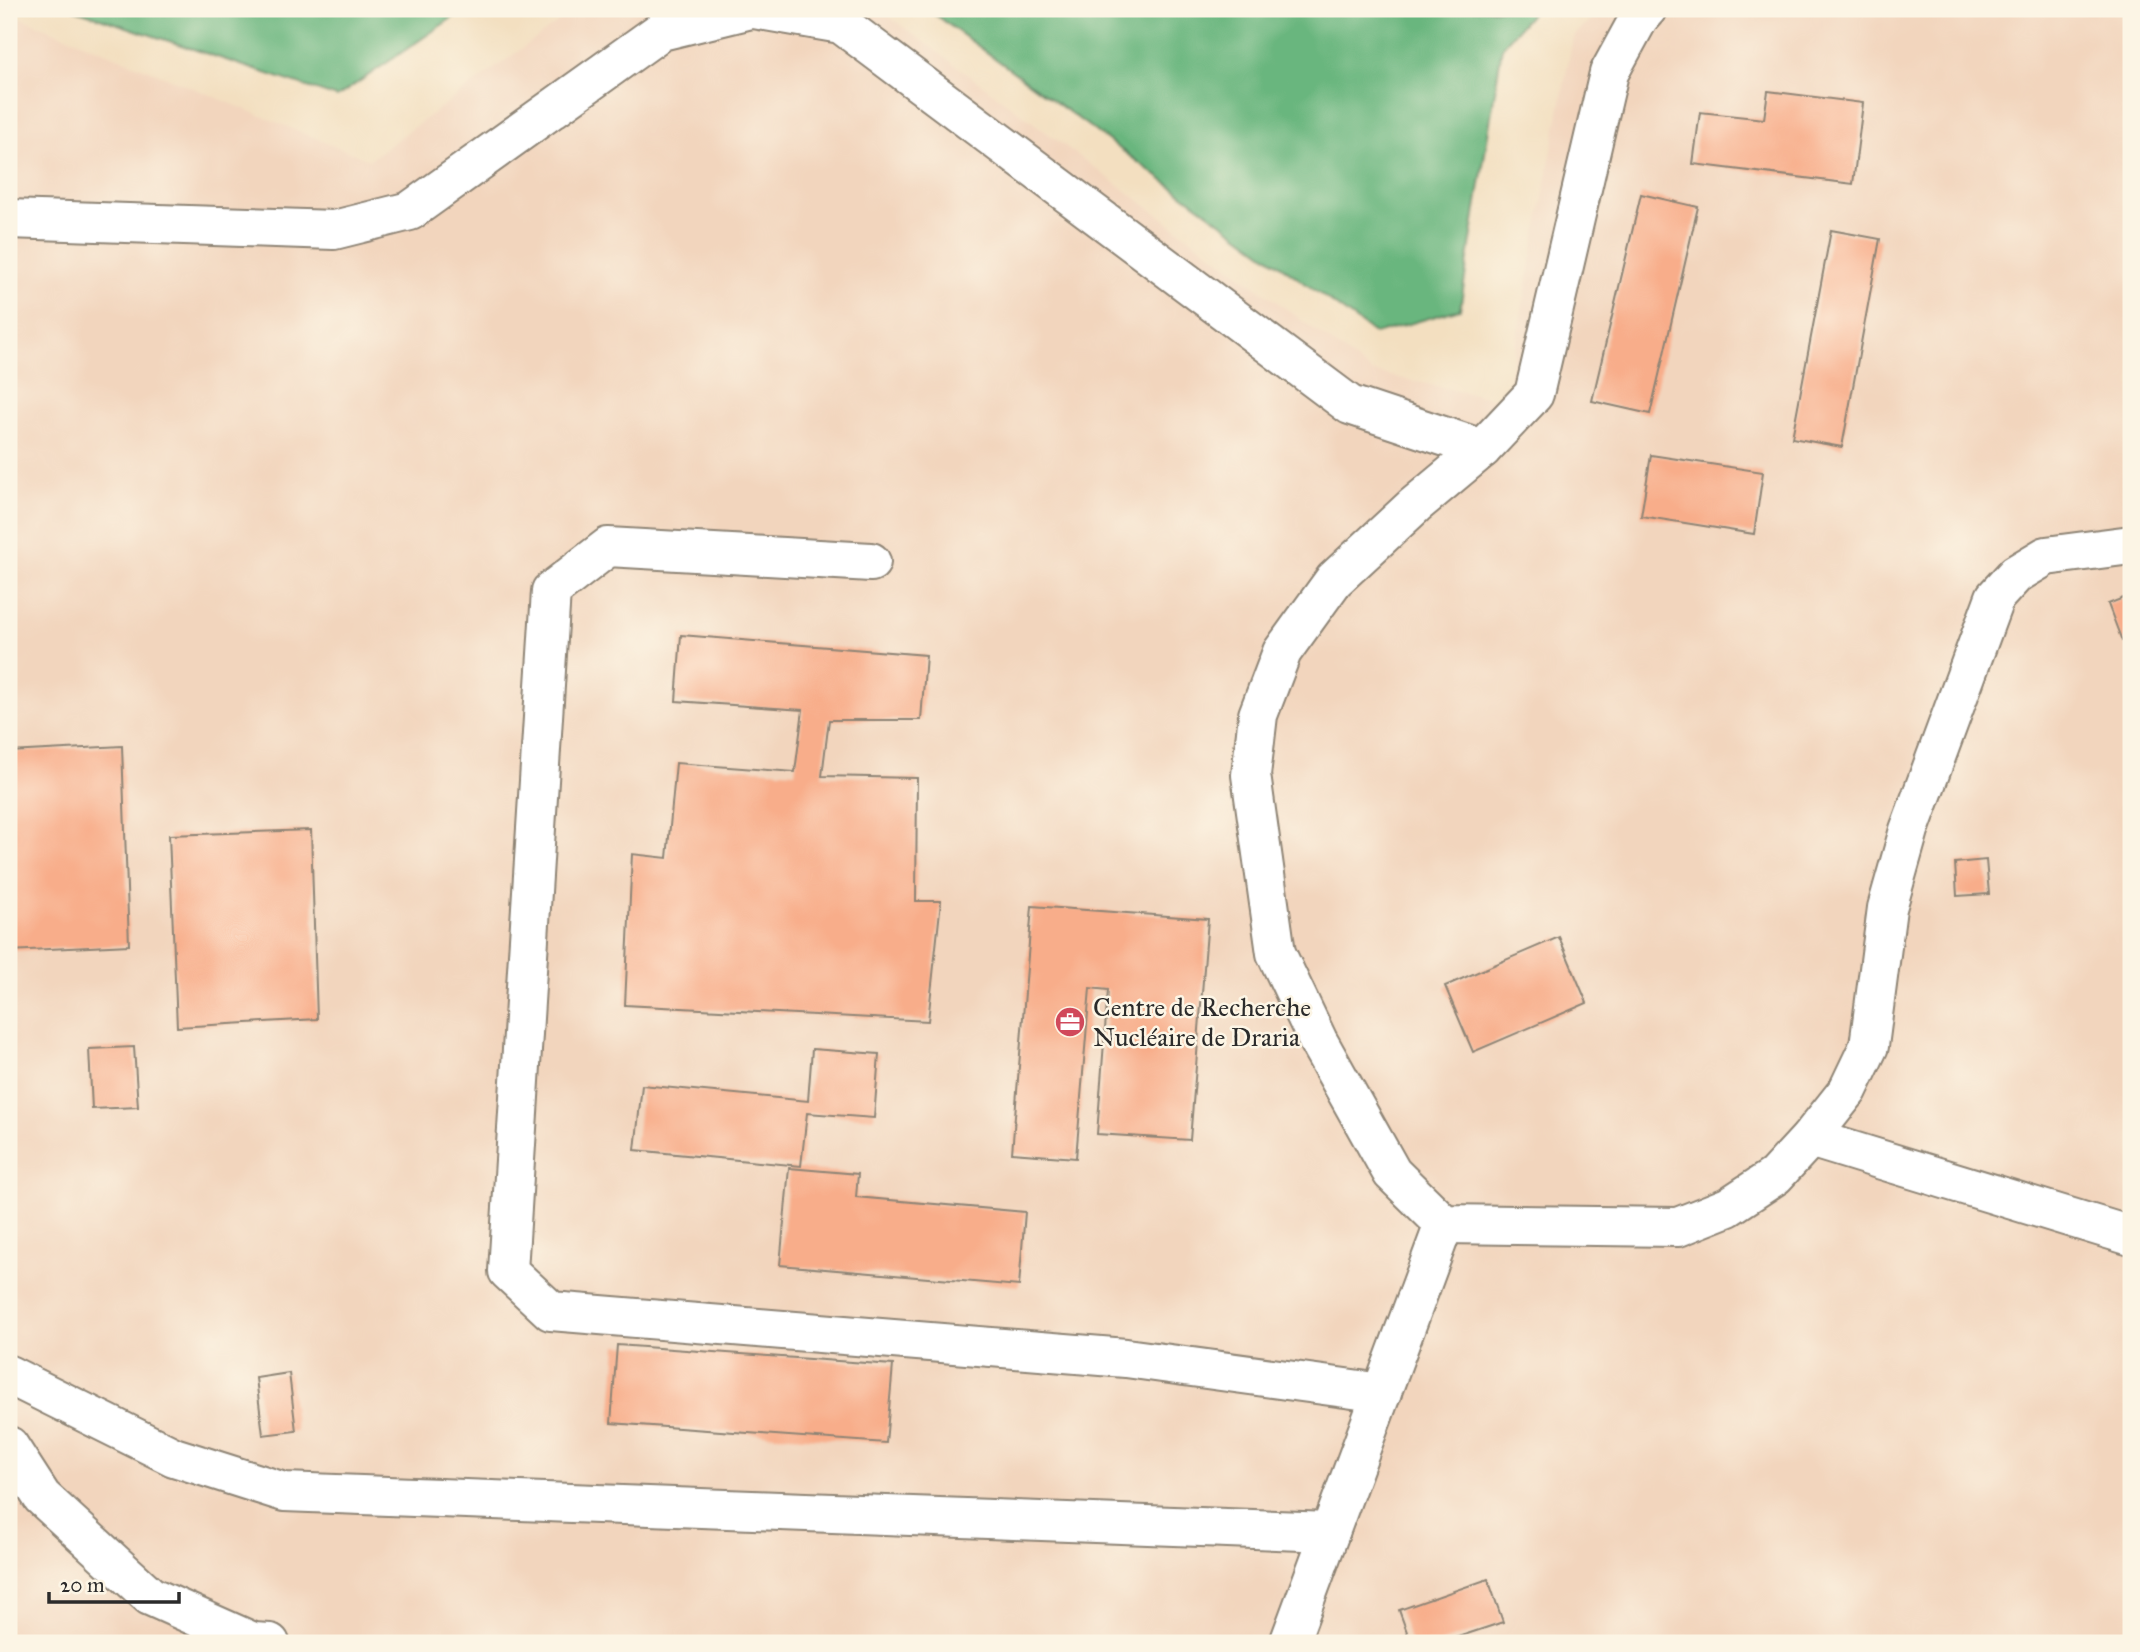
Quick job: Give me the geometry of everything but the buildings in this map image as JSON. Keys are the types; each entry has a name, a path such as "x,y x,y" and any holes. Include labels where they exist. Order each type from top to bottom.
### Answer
{"lane":[{"path":"9,219 334,230 410,211 661,31 752,9 841,24 1350,405 1482,449"},
{"path":"1647,9 1639,18 1609,73 1534,394 1482,449 1415,505 1334,580 1283,652 1258,715 1251,775 1276,953 1318,1041 1392,1173 1444,1224 1678,1227 1728,1207 1775,1176 1848,1090 1869,1046 1890,895 1909,830 1995,597 2016,574 2046,556 2131,545"},
{"path":"871,562 608,547 551,592 508,1271 551,1311 1126,1358 1382,1393"},
{"path":"1810,1138 2131,1236"},
{"path":"1289,1643 1444,1224"},
{"path":"9,1376 174,1457 284,1492 1330,1532"},
{"path":"9,1447 42,1497 150,1595 253,1642 270,1643"}],"shaded area":[{"name":"Centre de Recherche Nucléaire de Draria","path":"576,9 879,9 1372,372 1505,401 1573,37 1600,9 2131,9 2131,1643 9,1643 9,13 369,160"}],"green space":[{"path":"73,9 465,9 337,97"},
{"path":"927,9 1535,9 1502,47 1460,309 1375,334"}],"place":[{"name":"Centre de Recherche Nucléaire de Draria","path":"1070,1022"}]}
